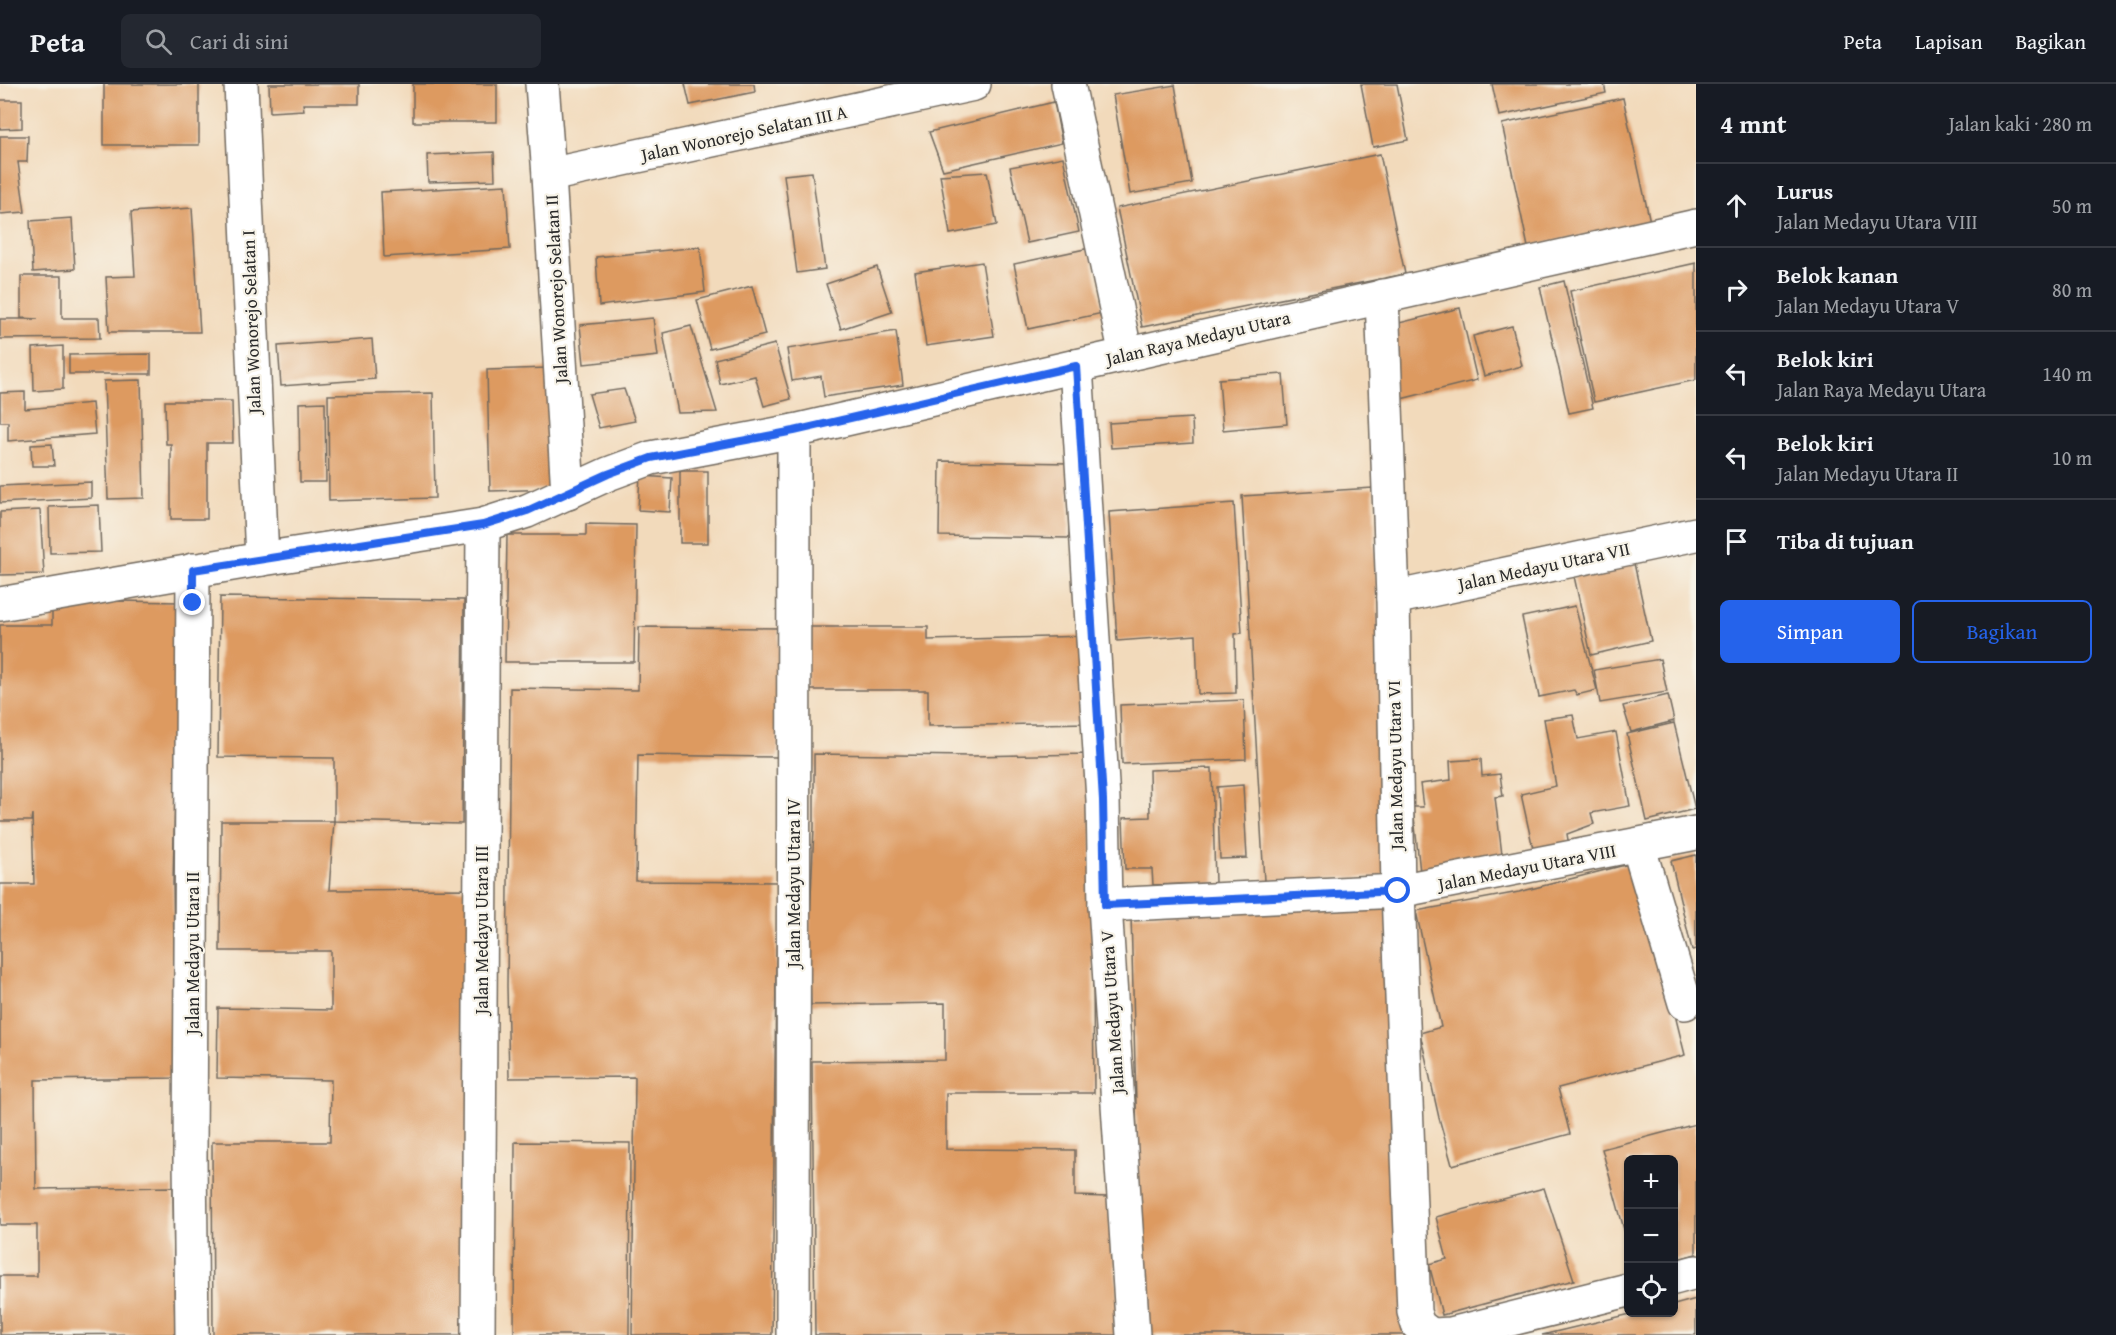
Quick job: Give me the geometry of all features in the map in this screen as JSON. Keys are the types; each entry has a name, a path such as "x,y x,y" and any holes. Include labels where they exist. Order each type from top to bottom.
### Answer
{"street":[{"name":"Jalan Wonorejo Selatan I","path":"241,84 262,559"},
{"name":"Jalan Wonorejo Selatan II","path":"542,84 568,493"},
{"name":"Jalan Wonorejo Selatan III A","path":"549,174 974,84"},
{"path":"1068,84 1126,355"},
{"name":"Jalan Raya Medayu Utara","path":"0,604 193,570 483,525 527,511 608,474 651,458 794,431 1696,226"},
{"name":"Jalan Medayu Utara VI","path":"1382,297 1393,597 1398,891 1414,1312 1418,1325 1432,1335"},
{"name":"Jalan Medayu Utara V","path":"1076,366 1103,800 1105,905 1133,1335"},
{"name":"Jalan Medayu Utara IV","path":"793,1335 794,431"},
{"name":"Jalan Medayu Utara III","path":"478,1335 483,525"},
{"name":"Jalan Medayu Utara VII","path":"1393,597 1696,534"},
{"name":"Jalan Medayu Utara II","path":"192,1335 190,1146 193,570"},
{"name":"Jalan Medayu Utara VIII","path":"1105,905 1398,891 1696,833"},
{"path":"1638,845 1686,982"},
{"path":"1678,1277 1696,1272"},
{"path":"1432,1335 1451,1334 1624,1291"}],"building":[{"path":"104,84 199,84 199,145 104,145"},
{"path":"269,84 359,84 359,104 303,104 304,110 270,112"},
{"path":"413,84 497,84 497,122 413,122"},
{"path":"685,84 754,84 755,92 690,105"},
{"path":"1361,84 1397,84 1408,140 1373,147"},
{"path":"1492,84 1604,84 1606,93 1499,116"},
{"path":"1175,85 1192,183 1130,194 1113,95"},
{"path":"1623,98 1650,222 1528,247 1502,124"},
{"path":"0,100 22,100 22,128 0,129"},
{"path":"1054,102 1062,143 943,170 929,132"},
{"path":"0,136 28,136 27,162 18,162 25,212 0,214"},
{"path":"494,152 495,180 428,182 427,155"},
{"path":"1380,154 1405,274 1142,327 1117,208"},
{"path":"1063,157 1079,232 1027,243 1010,167"},
{"path":"812,172 825,269 797,273 784,175"},
{"path":"987,172 997,225 950,234 940,175"},
{"path":"506,185 510,249 384,257 381,192"},
{"path":"192,208 200,332 109,332 106,277 135,276 131,212"},
{"path":"72,218 75,269 33,272 30,221"},
{"path":"700,247 705,292 599,306 596,257"},
{"path":"1090,248 1103,313 1028,329 1014,264"},
{"path":"982,262 994,336 926,346 915,272"},
{"path":"1696,263 1696,380 1594,402 1570,291"},
{"path":"877,267 892,312 841,329 826,284"},
{"path":"21,276 62,276 62,318 99,318 100,338 0,339 0,319 38,319 21,318"},
{"path":"1564,281 1593,408 1569,413 1540,287"},
{"path":"752,286 765,335 710,349 697,300"},
{"path":"1460,308 1477,380 1393,401 1391,325"},
{"path":"653,318 658,356 584,364 580,325"},
{"path":"691,326 717,412 678,413 663,333"},
{"path":"1512,326 1522,366 1484,376 1473,336"},
{"path":"896,331 903,385 824,397 821,376 792,381 787,349"},
{"path":"372,339 375,379 281,386 278,346"},
{"path":"775,344 791,399 764,406 755,376 720,384 715,359"},
{"path":"63,346 63,389 34,391 33,348"},
{"path":"151,354 151,374 69,374 69,355"},
{"path":"548,368 552,489 490,491 487,370"},
{"path":"1283,374 1287,424 1223,430 1219,379"},
{"path":"141,380 144,498 108,499 104,381"},
{"path":"624,389 635,421 599,428 589,394"},
{"path":"25,392 25,409 92,403 95,434 8,441 8,422 0,422 0,393"},
{"path":"433,393 435,498 329,501 328,395"},
{"path":"165,401 232,401 233,443 207,443 207,519 171,519 171,444 166,444"},
{"path":"325,402 326,482 300,482 299,403"},
{"path":"1192,418 1193,443 1111,448 1109,423"},
{"path":"52,444 54,466 32,466 31,445"},
{"path":"940,461 1070,463 1069,538 939,536"},
{"path":"680,471 708,471 708,543 680,543"},
{"path":"640,476 672,478 670,512 638,510"},
{"path":"91,482 91,498 0,503 0,486"},
{"path":"1373,488 1388,876 1264,881 1242,496"},
{"path":"1234,503 1242,633 1235,634 1236,693 1198,694 1196,635 1117,641 1109,512"},
{"path":"99,505 101,552 50,553 49,507"},
{"path":"40,510 44,574 0,575 0,512"},
{"path":"586,524 636,525 634,662 505,662 507,535 586,535"},
{"path":"1634,563 1651,641 1591,655 1574,576"},
{"path":"220,597 464,600 462,824 334,821 334,758 218,757"},
{"path":"52,600 179,602 173,883 176,1078 35,1080 36,1189 173,1187 175,1334 0,1335 0,1276 37,1276 37,1225 0,1225 0,884 34,884 32,814 31,821 0,821 0,625 52,625"},
{"path":"1575,606 1597,690 1577,695 1574,690 1539,697 1522,617"},
{"path":"639,627 779,628 778,757 638,755 636,881 777,882 772,1335 632,1335 635,1077 509,1078 507,986 510,688 638,690"},
{"path":"807,627 928,627 928,640 1088,636 1089,723 928,726 928,690 807,690"},
{"path":"1660,659 1667,692 1600,703 1594,670"},
{"path":"1668,695 1674,721 1631,732 1623,706"},
{"path":"1244,700 1246,759 1122,764 1120,705"},
{"path":"1573,715 1578,739 1616,732 1630,806 1591,813 1594,824 1567,834 1569,846 1534,853 1521,794 1556,786 1544,719"},
{"path":"1674,723 1695,809 1647,821 1627,734"},
{"path":"814,754 972,756 1091,754 1094,1093 946,1093 946,1149 1075,1150 1075,1196 1108,1197 1122,1335 815,1335 812,1061 945,1060 945,1003 811,1005 809,943 814,827"},
{"path":"1481,759 1482,776 1500,774 1503,796 1495,797 1503,863 1420,872 1413,807 1423,807 1420,784 1451,780 1450,761"},
{"path":"1212,768 1215,883 1153,885 1152,869 1125,869 1123,818 1150,817 1149,770"},
{"path":"1243,785 1247,858 1220,859 1217,787"},
{"path":"221,821 334,821 329,890 472,889 474,1335 213,1335 212,1142 330,1142 331,1080 217,1078 218,1008 331,1010 331,951 220,951"},
{"path":"1696,855 1696,949 1692,950 1671,861"},
{"path":"1637,862 1685,1055 1558,1088 1570,1134 1452,1165 1420,1033 1441,1027 1416,911 1519,892"},
{"path":"1386,902 1410,1287 1404,1335 1147,1335 1138,1178 1131,915"},
{"path":"1696,1124 1696,1254 1678,1259 1678,1155 1624,1155 1624,1229 1602,1149"},
{"path":"515,1142 630,1143 629,1335 514,1335"},
{"path":"1544,1188 1574,1280 1442,1315 1429,1264 1447,1259 1436,1217"},
{"path":"1696,1299 1696,1335 1542,1335 1624,1316 1678,1317 1678,1304"}],"route":[{"path":"193,603 193,570 483,525 527,511 608,474 651,458 794,431 1076,366 1103,800 1105,905 1398,891"}]}
